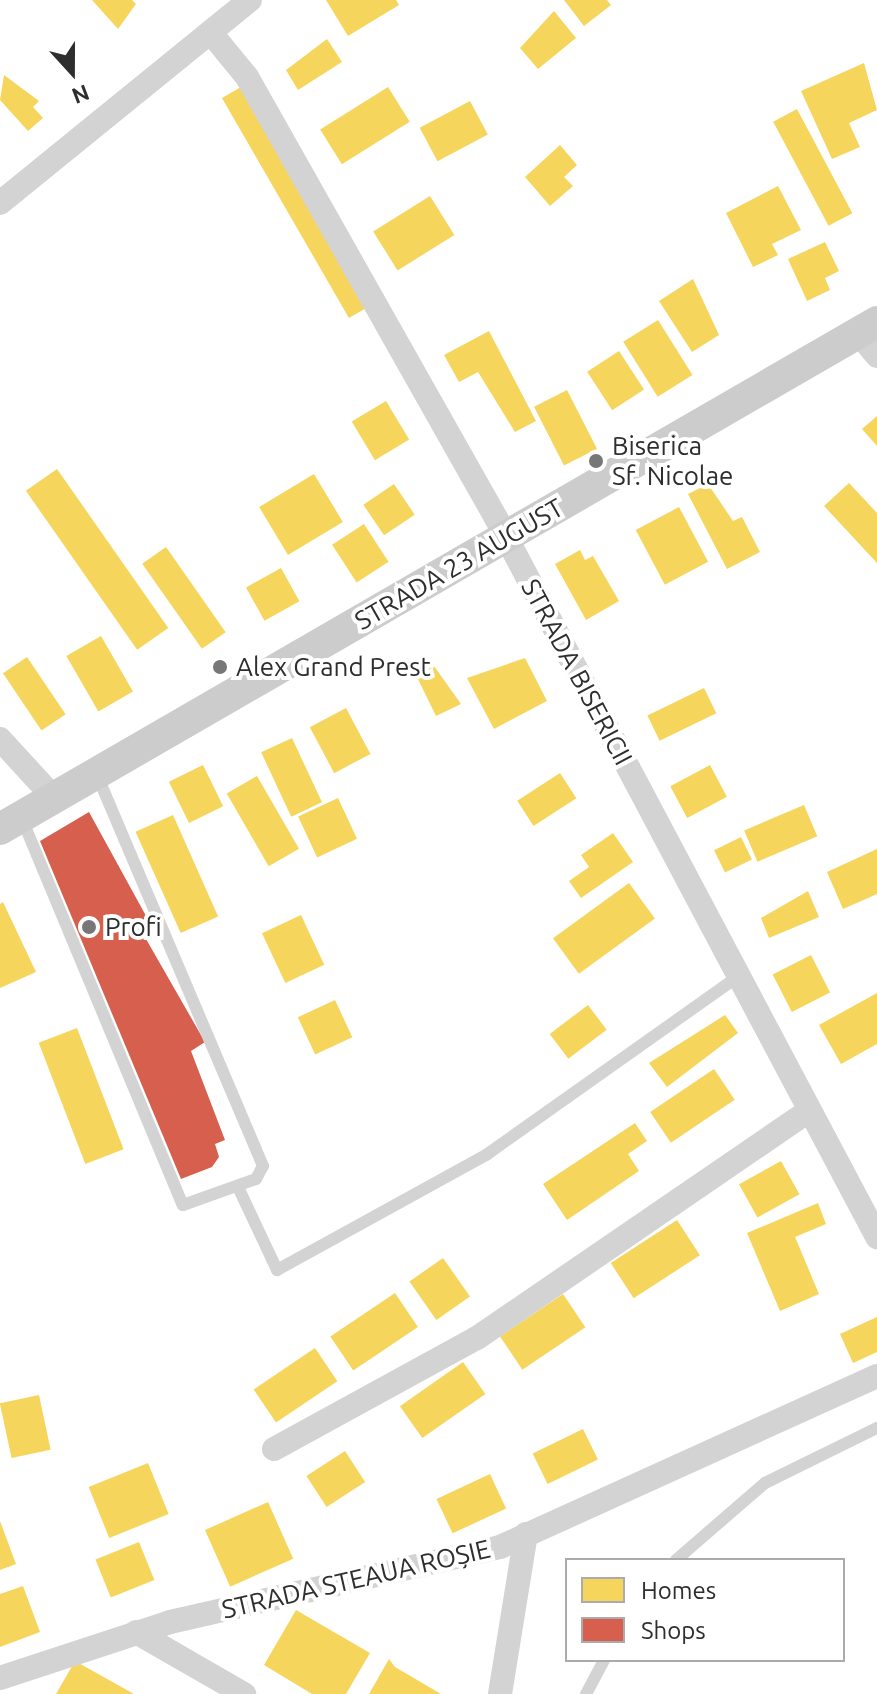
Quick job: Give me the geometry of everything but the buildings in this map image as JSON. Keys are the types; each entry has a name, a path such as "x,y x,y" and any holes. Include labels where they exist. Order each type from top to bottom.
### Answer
{"main road":[{"name":"STRADA 23 AUGUST","path":"10,823 506,537 871,337"}],"street":[{"path":"0,203 250,0"},
{"name":"STRADA BISERICII","path":"211,33 247,77 506,537 806,1113 877,1237"},
{"path":"0,739 54,798"},
{"path":"274,1449 477,1338 806,1113"},
{"name":"STRADA STEAUA ROȘIE","path":"0,1678 136,1632 449,1562 526,1534 877,1376"},
{"path":"500,1694 526,1534"},
{"path":"136,1632 244,1694"}],"lane":[{"path":"10,823 183,1205 238,1187 263,1166 97,774"},
{"path":"238,1187 277,1270 486,1155 735,979"},
{"path":"678,1558 765,1483 877,1428"},
{"path":"586,1694 603,1662"}],"place":[{"name":"Biserica Sf. Nicolae","path":"596,461"},
{"name":"Alex Grand Prest","path":"220,667"},
{"name":"Profi","path":"89,927"}]}
